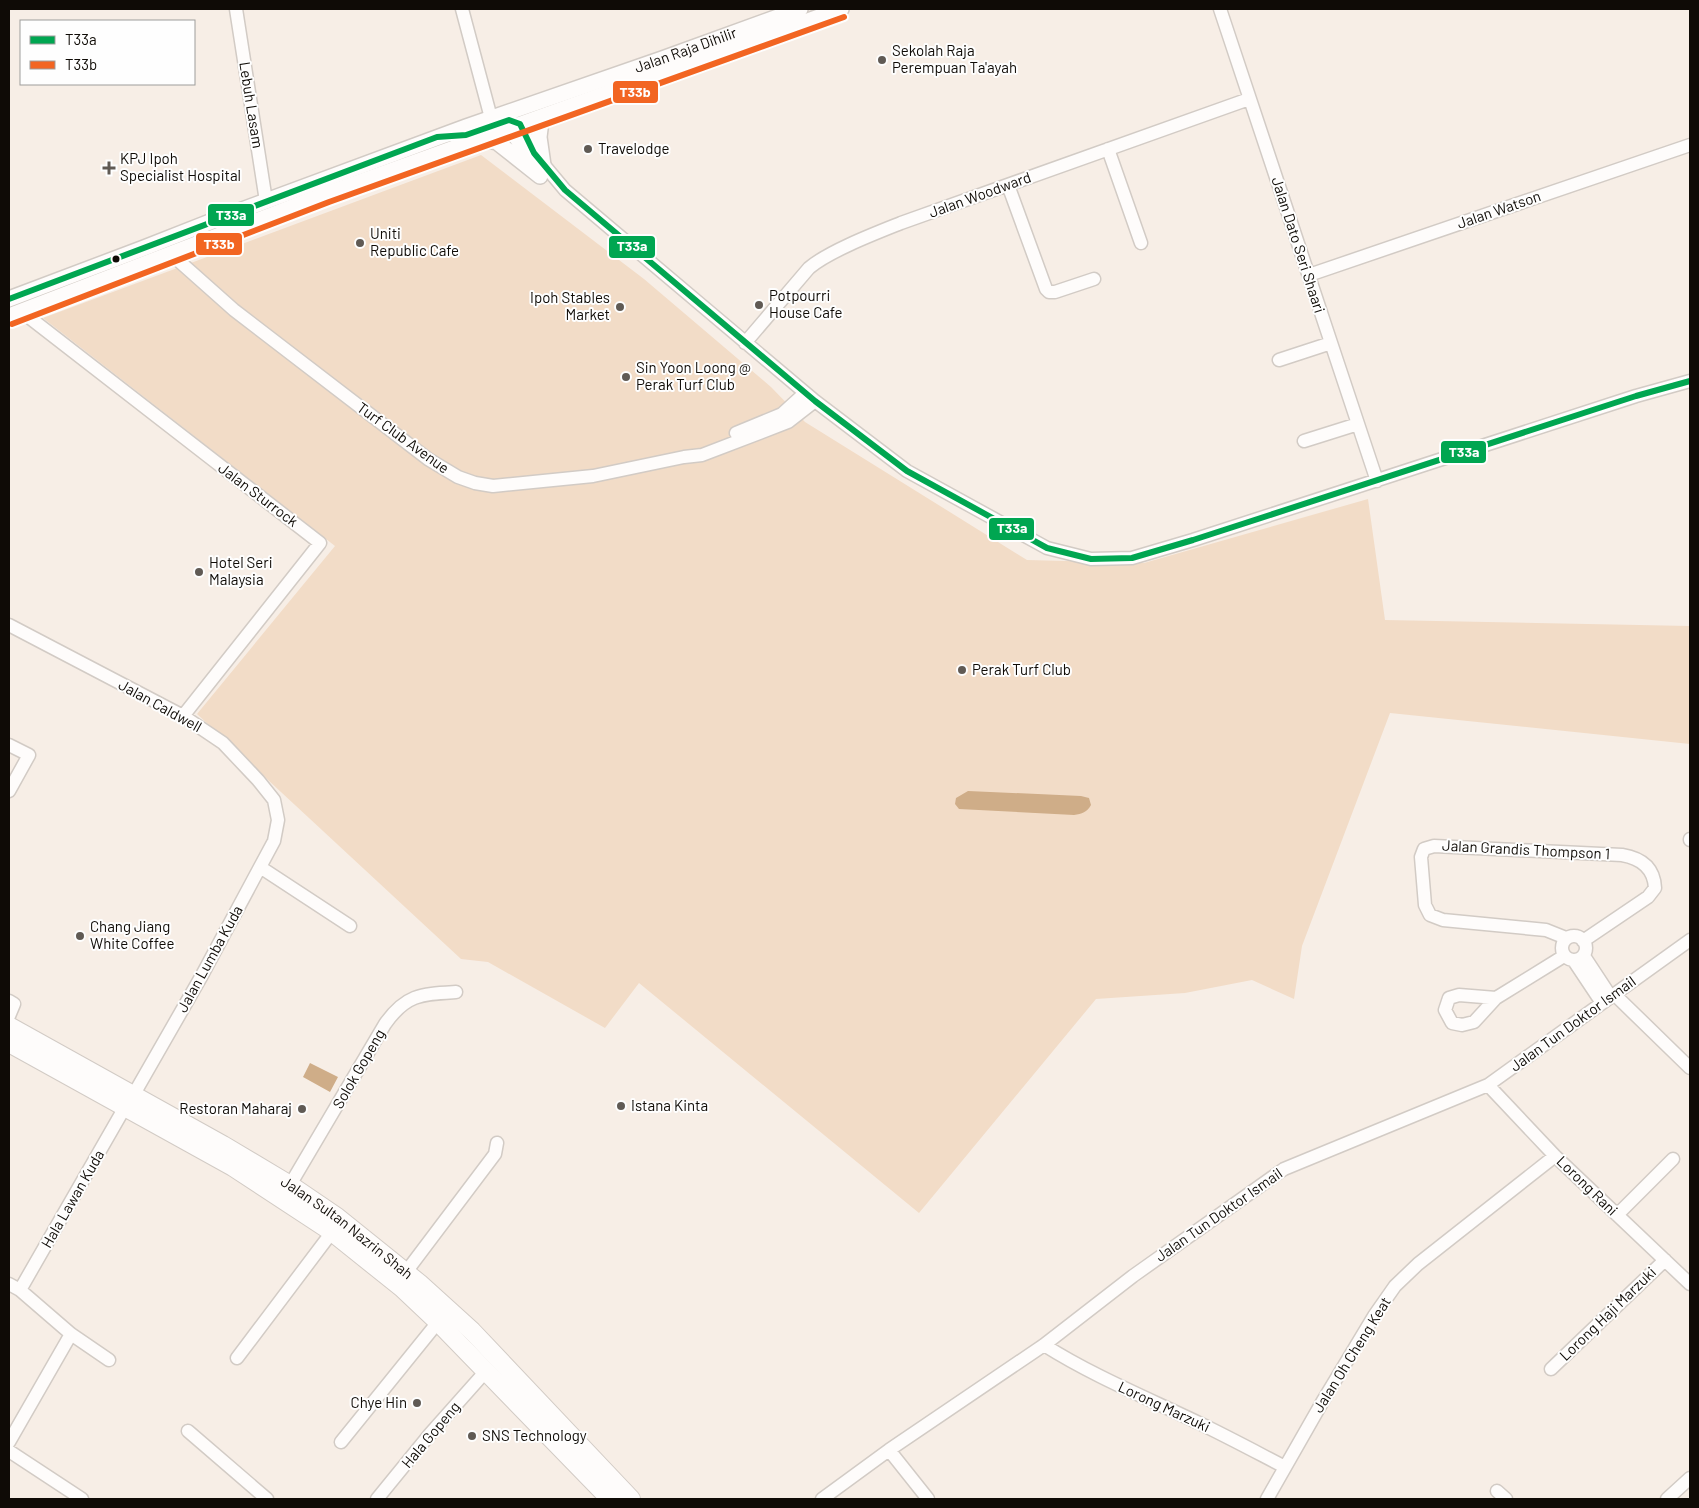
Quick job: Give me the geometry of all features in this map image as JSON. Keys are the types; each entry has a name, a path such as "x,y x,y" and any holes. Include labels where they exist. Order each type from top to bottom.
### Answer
{"highway":[{"name":"Jalan Sultan Nazrin Shah","path":"9,1026 130,1101 332,1232 402,1288 438,1322 610,1499"},
{"name":"Jalan Sultan Nazrin Shah","path":"9,1043 130,1101 290,1184 337,1217 451,1311 484,1343 631,1499"}],"main road":[{"name":"Jalan Raja Dihilir","path":"9,299 437,137 800,9"},
{"name":"Jalan Raja Dihilir","path":"15,314 61,294 326,194 481,139 515,124 557,112 842,9"},
{"path":"437,137 458,138 509,120 515,124 522,113 556,101 563,93"},
{"path":"541,170 539,137 542,121 557,112"},
{"path":"481,139 497,142 541,170"},
{"path":"70,276 84,278 142,265"}],"street":[{"name":"Lebuh Lasam","path":"236,9 266,201"},
{"path":"462,9 491,118"},
{"name":"Jalan Dato Seri Shaari","path":"1220,9 1377,480"},
{"name":"Jalan Woodward","path":"745,342 816,261 894,226 1250,99"},
{"path":"515,124 534,153 541,170 738,341 745,342"},
{"name":"Jalan Watson","path":"1308,275 1690,145"},
{"path":"1108,150 1141,243"},
{"path":"541,170 810,397 907,471 1047,548 1092,559 1132,558 1636,396 1690,381"},
{"path":"1008,185 1049,292 1055,292 1094,279"},
{"name":"Turf Club Avenue","path":"170,254 234,310 428,459 458,477 475,483 493,486 593,476 684,457 698,448 782,414 810,397"},
{"name":"Jalan Sturrock","path":"15,314 320,543 183,716"},
{"path":"1279,360 1331,343"},
{"path":"1304,441 1358,424"},
{"name":"Jalan Caldwell","path":"9,625 183,716 223,743 274,800 278,820"},
{"path":"9,745 30,755 9,791"},
{"name":"Jalan Lumba Kuda","path":"130,1101 201,977 260,867 274,840 278,820"},
{"name":"Jalan Grandis Thompson 1","path":"1566,938 1546,930 1443,920 1430,915 1425,905 1421,857 1424,849 1434,846 1622,855 1637,858 1652,873 1655,888 1648,897 1584,941"},
{"path":"260,867 350,926"},
{"path":"1496,998 1574,957 1586,948 1584,941 1573,936 1566,938 1562,945 1562,952 1574,957 1609,998 1690,1068"},
{"name":"Jalan Tun Doktor Ismail","path":"822,1499 889,1450 1044,1345 1133,1276 1284,1169 1488,1085 1690,940"},
{"name":"Solok Gopeng","path":"290,1184 395,1010 405,1002 426,994 456,992"},
{"path":"9,1016 11,1002"},
{"name":"Lorong Rani","path":"1488,1085 1555,1156 1690,1284"},
{"name":"Hala Lawan Kuda","path":"14,1287 130,1101"},
{"path":"406,1272 495,1154 497,1144"},
{"name":"Jalan Oh Cheng Keat","path":"1268,1499 1374,1316 1395,1286 1418,1264 1555,1156"},
{"path":"1617,1215 1673,1160"},
{"path":"237,1358 332,1232"},
{"name":"Lorong Haji Marzuki","path":"1551,1369 1665,1260"},
{"path":"14,1287 71,1334 108,1360"},
{"path":"341,1442 438,1322"},
{"path":"9,1442 71,1334"},
{"name":"Lorong Marzuki","path":"1044,1345 1064,1358 1115,1384 1285,1467"},
{"name":"Hala Gopeng","path":"377,1499 430,1434 486,1371"},
{"path":"188,1431 267,1499"},
{"path":"889,1450 928,1499"},
{"path":"9,1451 82,1499"},
{"path":"1667,1499 1690,1478"}],"shaded area":[{"name":"Perak Turf Club","path":"481,155 644,279 771,387 805,422 1027,560 1144,563 1368,499 1385,620 1690,626 1690,744 1390,713 1302,946 1294,999 1252,980 1185,993 1096,999 919,1213 639,983 605,1028 488,962 461,959 197,714 335,546 43,318"},
{"path":"968,791 1081,796 1089,798 1091,805 1084,812 1074,815 959,809 955,804 956,798"},
{"path":"310,1063 338,1077 330,1092 303,1077"}],"transit line":[{"name":"T33b","path":"12,324 329,202 844,17"},
{"name":"T33a","path":"9,299 437,137 466,135 509,120 520,124 534,153 565,190 815,401 907,471 1047,548 1091,559 1132,558 1193,540 1636,396 1690,381"}],"place":[{"name":"Sekolah Raja Perempuan Ta'ayah","path":"882,60"},
{"name":"Travelodge","path":"588,149"},
{"name":"KPJ Ipoh Specialist Hospital","path":"109,168"},
{"name":"Uniti Republic Cafe","path":"360,243"},
{"name":"Potpourri House Cafe","path":"759,305"},
{"name":"Ipoh Stables Market","path":"620,307"},
{"name":"Sin Yoon Loong @ Perak Turf Club","path":"626,377"},
{"name":"Hotel Seri Malaysia","path":"199,572"},
{"name":"Perak Turf Club","path":"962,670"},
{"name":"Chang Jiang White Coffee","path":"80,936"},
{"name":"Istana Kinta","path":"621,1106"},
{"name":"Restoran Maharaj","path":"302,1109"},
{"name":"Chye Hin","path":"417,1403"},
{"name":"SNS Technology","path":"472,1436"}]}
